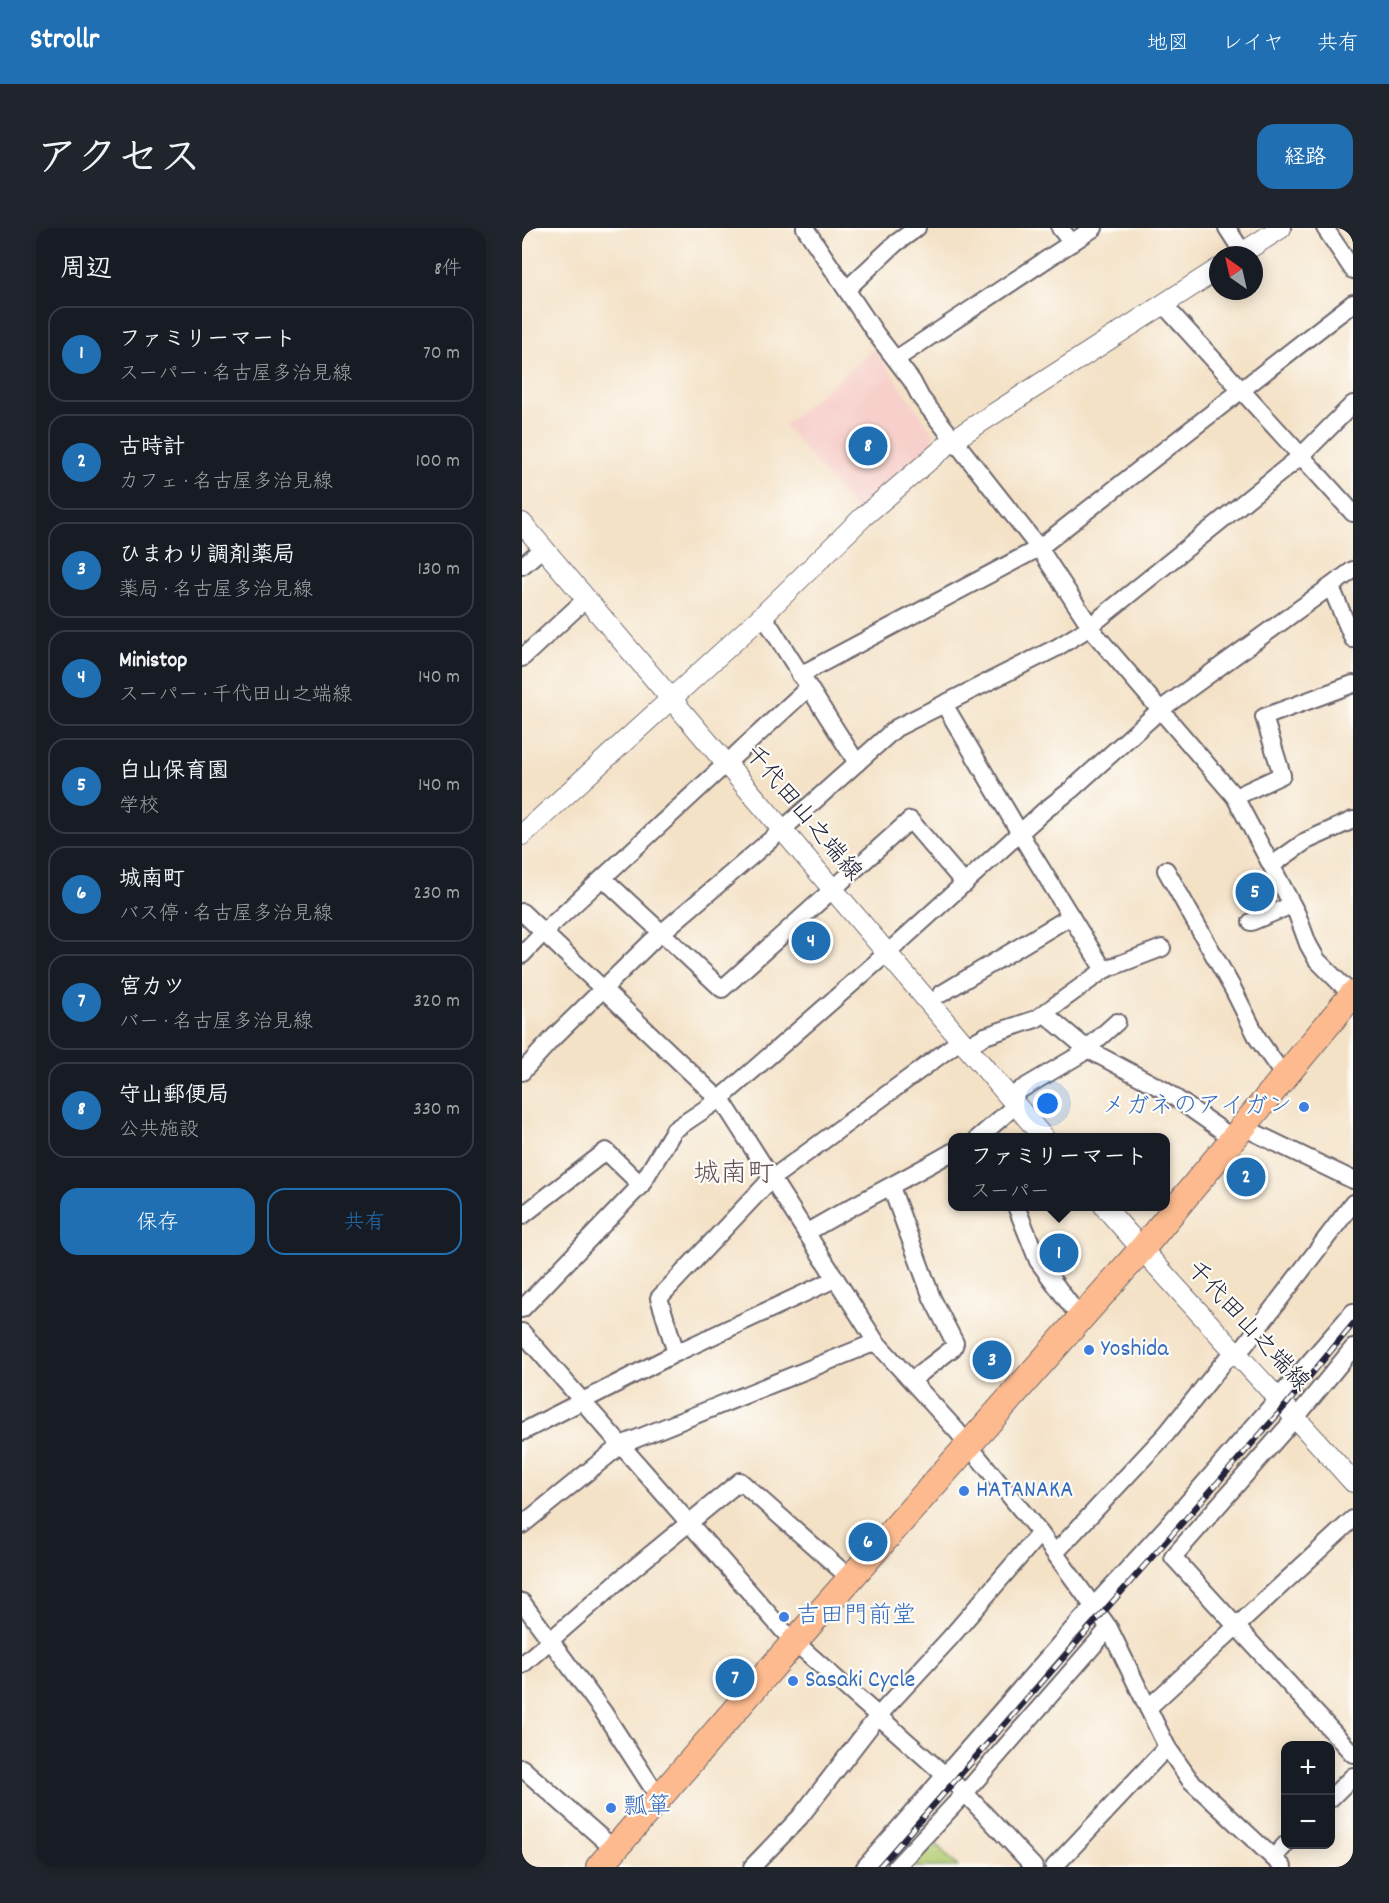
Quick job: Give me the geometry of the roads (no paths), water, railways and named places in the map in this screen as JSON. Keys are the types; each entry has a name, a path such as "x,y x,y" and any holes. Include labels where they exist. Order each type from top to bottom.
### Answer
{"main road":[{"path":"606,1858 1141,1250 1284,1076 1348,1005"}],"street":[{"path":"805,228 876,334 912,381 921,398 1039,548 1089,625 1235,797 1292,905 1308,944 1348,1005"},
{"path":"847,290 896,243 916,228"},
{"path":"1060,228 1072,243"},
{"path":"896,359 1094,228"},
{"path":"1227,228 1237,246"},
{"path":"1253,246 1281,228"},
{"path":"1325,228 1353,270"},
{"path":"522,835 762,615 863,517 953,440 1209,275"},
{"path":"522,955 726,764 804,681 1039,548 1242,392 1353,303"},
{"path":"1164,304 1353,513"},
{"path":"522,1072 603,988 662,933 896,728 1056,648 1084,631 1301,456 1353,404"},
{"name":"千代田山之端線","path":"522,523 1041,1133"},
{"path":"522,566 543,548"},
{"path":"522,1309 641,1185 674,1130 720,1099 954,892 966,884 1160,710 1353,570"},
{"path":"1331,587 1353,639"},
{"path":"522,658 586,599"},
{"path":"762,615 857,763"},
{"path":"1235,797 1282,775 1264,717 1353,684"},
{"path":"944,704 1104,970"},
{"path":"603,878 722,989 910,820 966,884"},
{"path":"1272,865 1306,841 1353,820"},
{"path":"1166,870 1233,989 1258,1039 1284,1076"},
{"path":"1251,922 1292,905"},
{"path":"522,912 720,1099 876,1342 968,1445 1056,1552 1108,1628 1167,1747 1190,1780 1279,1864 1285,1849"},
{"path":"941,994 1071,916"},
{"path":"676,1353 659,1298 771,1179 964,1043 1036,1019 1104,970 1162,948"},
{"path":"1045,1014 1087,1049 1164,1089 1239,1133 1254,1134 1351,1177"},
{"path":"985,1133 1020,1090 1087,1049 1117,1022"},
{"path":"522,1216 606,1151 641,1185"},
{"path":"806,1233 840,1212 891,1187 948,1154"},
{"path":"891,1187 932,1298 955,1343 953,1348 912,1380"},
{"path":"1056,1552 1167,1433 1224,1362 1255,1333 1353,1203"},
{"path":"1018,1211 1038,1261 1082,1317"},
{"name":"千代田山之端線","path":"1108,1211 1234,1353 1351,1476"},
{"path":"522,1432 676,1353 835,1279"},
{"path":"865,1867 1353,1312"},
{"path":"522,1332 787,1635 965,1793 1034,1867"},
{"path":"522,1525 621,1445 876,1342"},
{"path":"1353,1348 1296,1417 1173,1557 1353,1754"},
{"path":"522,1665 550,1639 741,1481 851,1579"},
{"path":"1148,1708 1353,1519"},
{"path":"752,1867 800,1817 878,1716 950,1638 1040,1533"},
{"path":"522,1602 604,1713 659,1798"},
{"path":"896,1867 965,1793 1108,1628"},
{"path":"1054,1867 1167,1747"},
{"path":"522,1768 606,1858"},
{"path":"1334,1795 1353,1776"}],"railway":[{"path":"879,1867 1286,1405 1353,1324"}],"place":[{"name":"守山郵便局","path":"868,446"},
{"name":"白山保育園","path":"1255,892"},
{"name":"Ministop","path":"811,941"},
{"name":"メガネのアイガン","path":"1304,1107"},
{"name":"古時計","path":"1246,1177"},
{"name":"ファミリーマート","path":"1059,1253"},
{"name":"Yoshida","path":"1089,1350"},
{"name":"ひまわり調剤薬局","path":"992,1360"},
{"name":"HATANAKA","path":"964,1491"},
{"name":"城南町","path":"868,1542"},
{"name":"吉田門前堂","path":"784,1617"},
{"name":"宮カツ","path":"735,1678"},
{"name":"Sasaki Cycle","path":"793,1681"},
{"name":"瓢箪","path":"611,1808"}],"district":[{"name":"城南町","path":"734,1175"}]}
